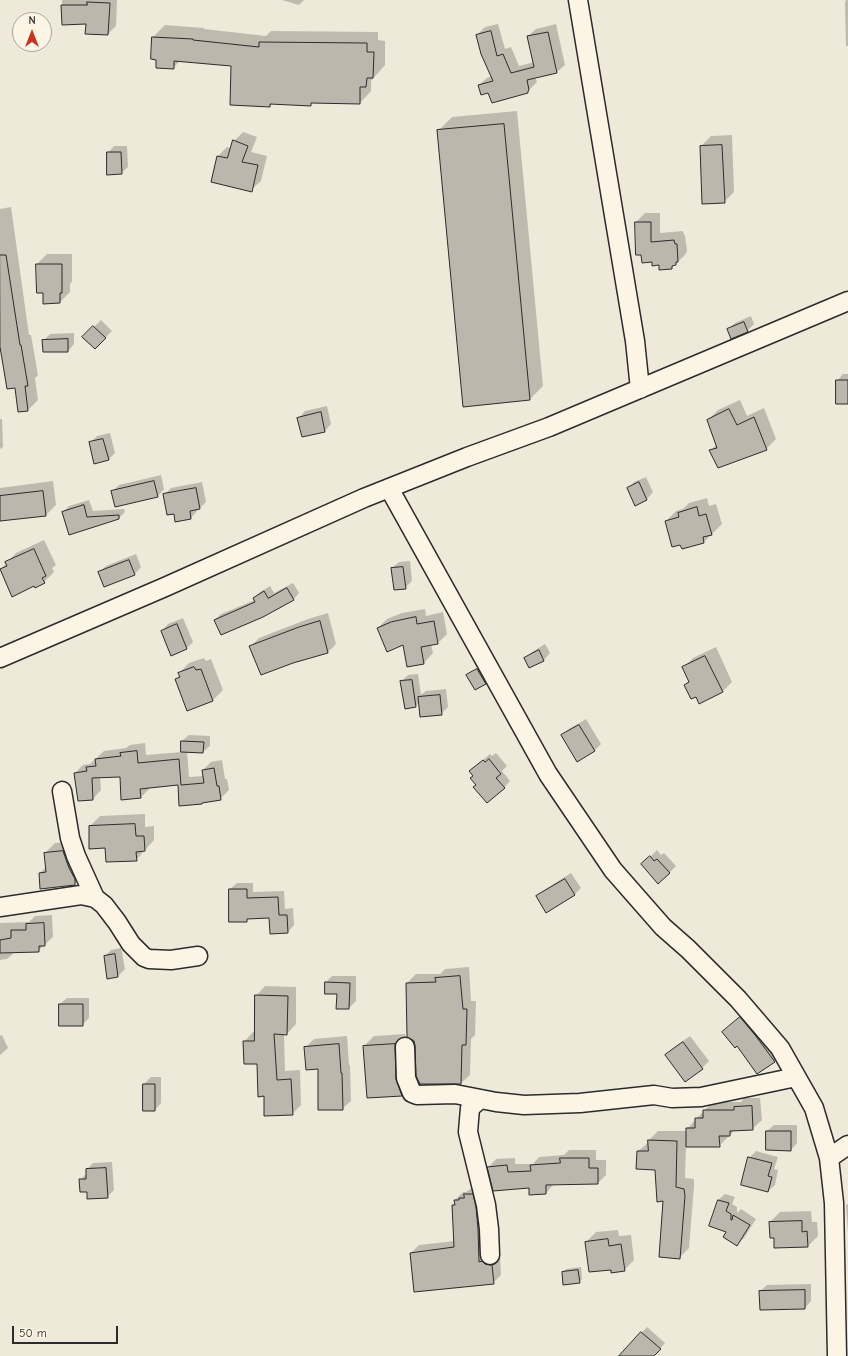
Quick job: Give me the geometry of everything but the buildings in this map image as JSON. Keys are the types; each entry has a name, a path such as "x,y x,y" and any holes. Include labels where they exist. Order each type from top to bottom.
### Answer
{"street":[{"path":"578,0 635,341 640,390"},
{"path":"0,658 389,488 549,427 640,390 848,301"},
{"path":"389,488 548,774 608,864 663,927 688,949 738,999 780,1048 814,1108 829,1158 834,1203 842,1252 836,1356"},
{"path":"62,791 70,838 76,856 95,898"},
{"path":"0,907 81,895 95,898 104,905 131,944 144,957 149,959 171,960 198,956"},
{"path":"406,1047 406,1078 412,1093 417,1095 455,1094 524,1105 580,1103 654,1095 672,1098 701,1097 796,1077"},
{"path":"480,1099 470,1108 468,1132 486,1205 490,1256"},
{"path":"829,1158 848,1145"}]}
